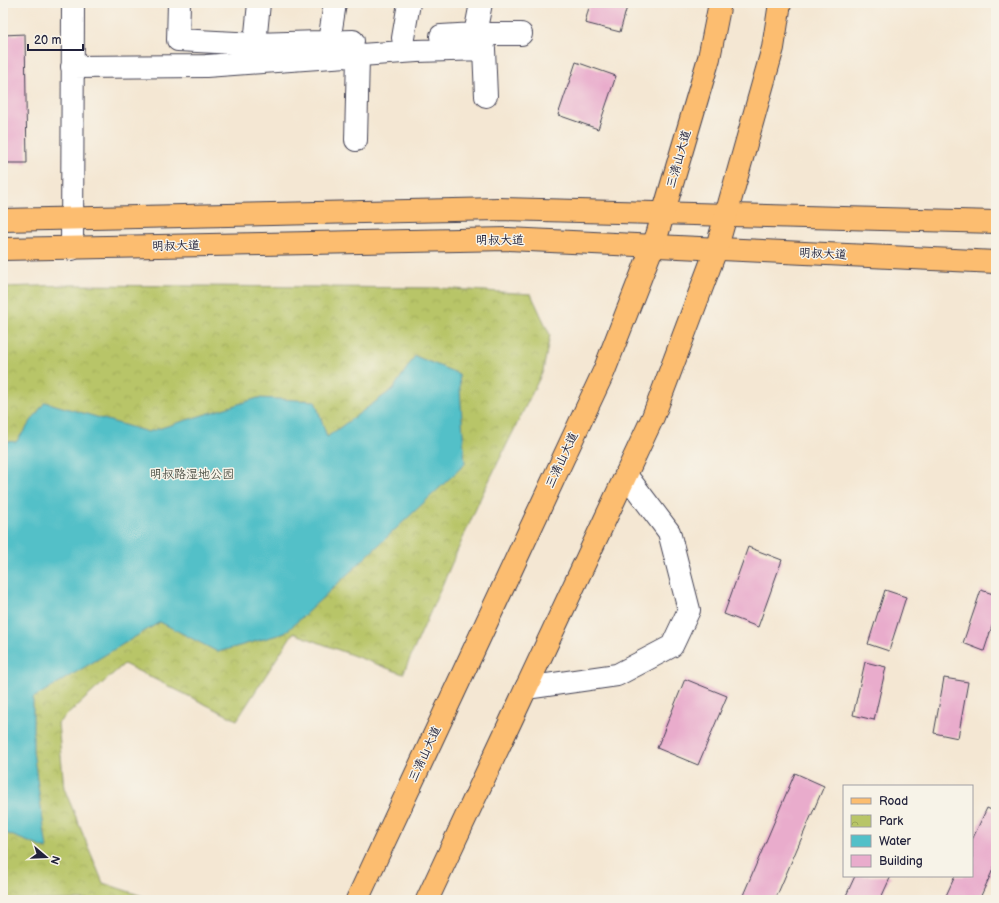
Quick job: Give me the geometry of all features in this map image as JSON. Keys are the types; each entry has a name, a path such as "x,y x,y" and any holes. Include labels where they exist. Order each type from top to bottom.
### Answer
{"main road":[{"name":"三清山大道","path":"357,900 604,371 653,246 664,213 709,58 720,3"},
{"path":"427,900 653,417 716,249 773,48 780,3"},
{"path":"3,220 499,209 996,222"},
{"name":"明叔大道","path":"3,249 72,249 508,239 996,262"}],"street":[{"path":"72,249 73,3"},
{"path":"179,3 178,40 255,44 329,42 475,34 521,34"},
{"path":"255,44 259,3"},
{"path":"329,42 335,3"},
{"path":"403,38 409,3"},
{"path":"475,34 481,3"},
{"path":"72,67 206,66 417,51 484,49 486,96"},
{"path":"356,140 358,56"},
{"path":"526,688 617,675 672,646 689,610 670,532 626,475"}],"green space":[{"name":"明叔路湿地公园","path":"72,285 439,288 531,294 550,335 543,371 482,495 403,674 293,633 237,720 124,664 58,723 64,788 103,883 154,900 3,900 3,287"}],"water":[{"path":"415,356 459,374 465,464 285,633 218,652 160,622 33,698 33,751 47,849 3,832 3,441 16,442 45,402 148,432 258,398 315,401 327,437 393,389"}],"building":[{"path":"590,3 628,3 620,32 585,23"},
{"path":"25,34 27,163 3,163 3,35"},
{"path":"576,62 616,76 598,129 558,115"},
{"path":"748,547 782,560 758,627 724,614"},
{"path":"885,590 906,597 889,651 868,644"},
{"path":"981,590 996,595 996,614 984,651 963,643"},
{"path":"865,662 886,667 874,720 853,715"},
{"path":"944,678 968,682 958,738 934,733"},
{"path":"685,679 727,696 698,765 657,748"},
{"path":"795,773 824,786 775,900 741,900"},
{"path":"987,808 996,812 996,863 979,900 944,900 955,877 973,877 973,838"},
{"path":"855,877 891,877 880,900 844,900"}]}
